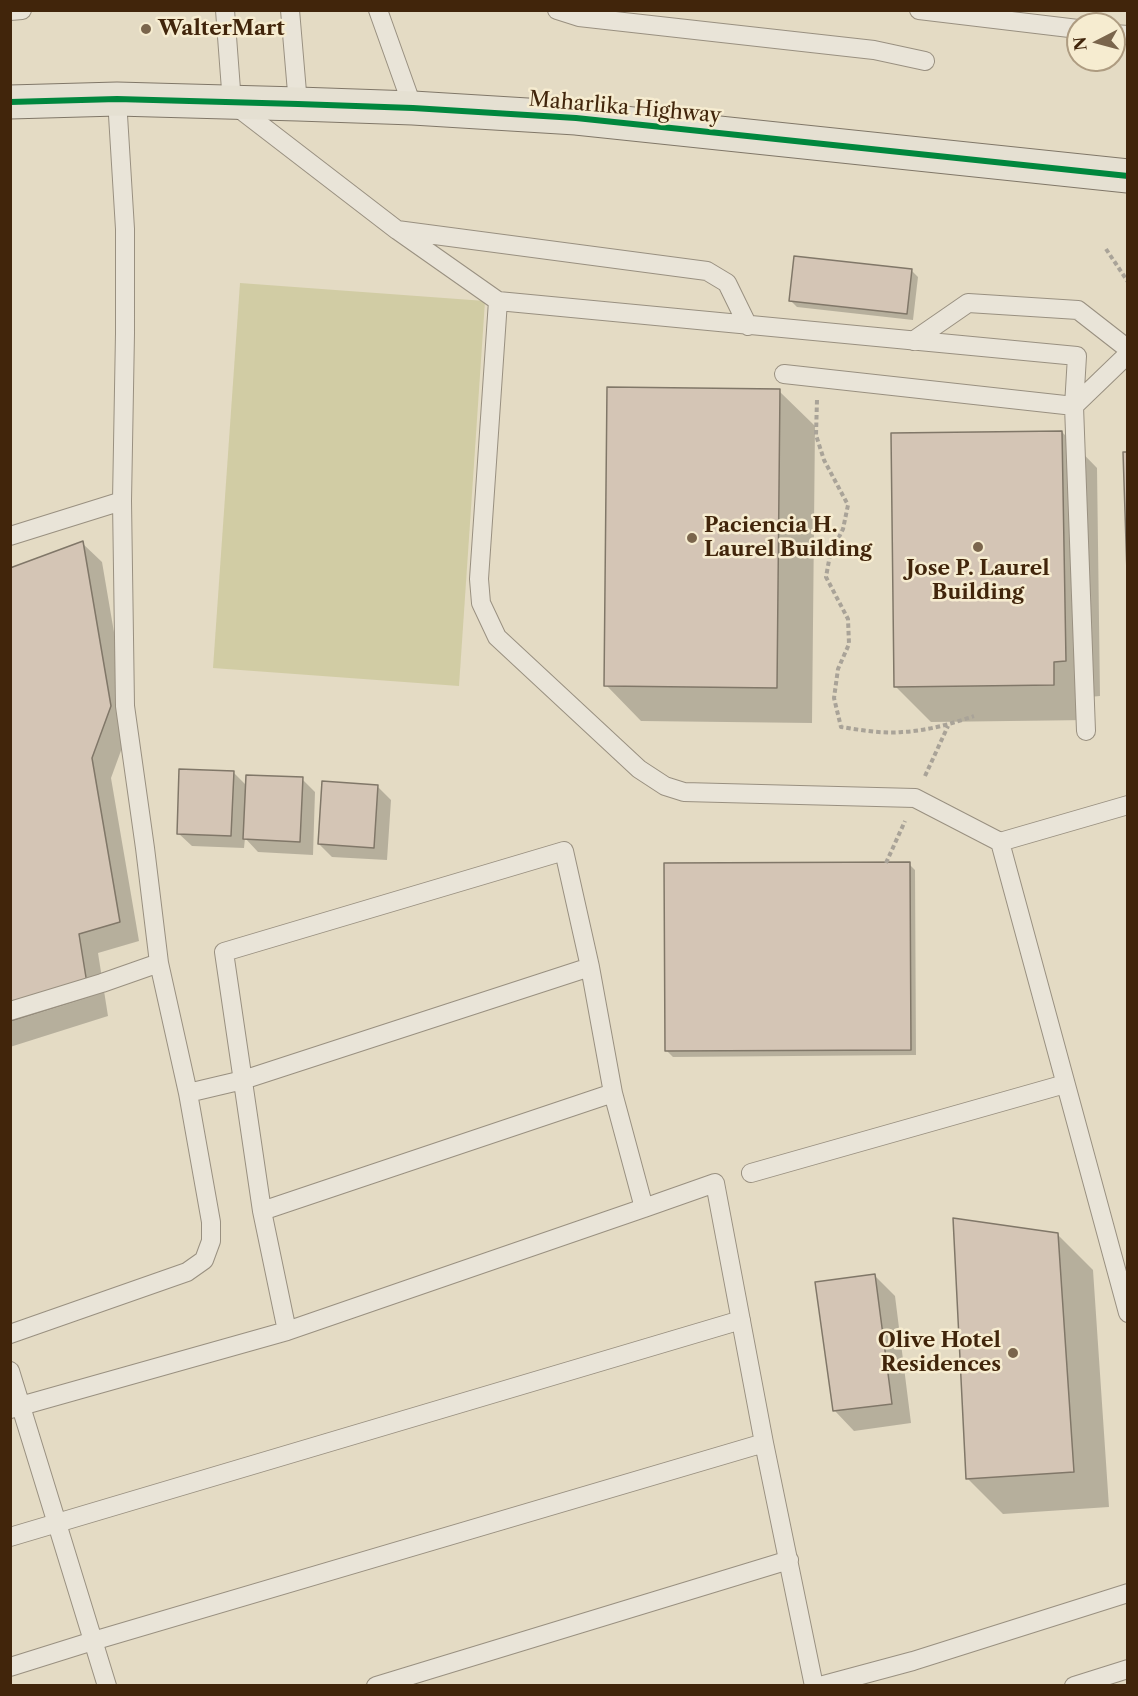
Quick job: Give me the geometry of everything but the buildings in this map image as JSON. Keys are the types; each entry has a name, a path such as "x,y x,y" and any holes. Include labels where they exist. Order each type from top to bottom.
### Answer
{"highway":[{"name":"Maharlika Highway","path":"10,102 117,99 298,104 576,118 1128,176"}],"lane":[{"path":"10,11 21,10"},
{"path":"225,10 232,103 397,230 498,301 1077,356 1074,406 1086,730"},
{"path":"290,10 298,104"},
{"path":"378,10 413,108"},
{"path":"557,10 579,17 874,50 926,61"},
{"path":"920,10 1066,28"},
{"path":"10,1334 187,1272 204,1260 211,1241 211,1222 188,1093 159,963 125,706 122,501 125,229 117,99"},
{"path":"397,230 707,271 728,283 748,326"},
{"path":"498,301 479,579 481,603 496,637 639,769 665,786 684,792 915,798 1000,842 1128,805"},
{"path":"913,341 968,303 1078,310 1128,351 1074,406"},
{"path":"784,374 1074,406"},
{"path":"10,536 122,501"},
{"path":"1000,842 1128,1313"},
{"path":"287,1330 262,1211 224,952 564,851 590,966 613,1093 644,1208"},
{"path":"10,1011 159,963"},
{"path":"188,1093 243,1080 590,966"},
{"path":"751,1173 1065,1084"},
{"path":"262,1211 613,1093"},
{"path":"16,1408 287,1330 715,1183 764,1443 814,1686"},
{"path":"10,1538 741,1320"},
{"path":"10,1371 16,1408 58,1523 106,1686"},
{"path":"10,1667 764,1443"},
{"path":"376,1686 789,1560"},
{"path":"820,1686 840,1683 913,1661 1128,1593"},
{"path":"1074,1686 1128,1669"}],"path":[{"path":"1106,249 1128,282"},
{"path":"818,378 816,435 824,460 848,505 843,528 830,555 826,577 848,619 849,644 838,669 834,698 841,727 864,731 901,732 948,725 974,716"}],"shaded area":[{"path":"240,283 485,301 459,686 213,668"}],"cycle path":[{"path":"10,102 117,99 298,104 576,118 1128,176"}],"place":[{"name":"WalterMart","path":"146,29"},
{"name":"Paciencia H. Laurel Building","path":"692,538"},
{"name":"Jose P. Laurel Building","path":"978,547"},
{"name":"Olive Hotel Residences","path":"1013,1353"}]}
